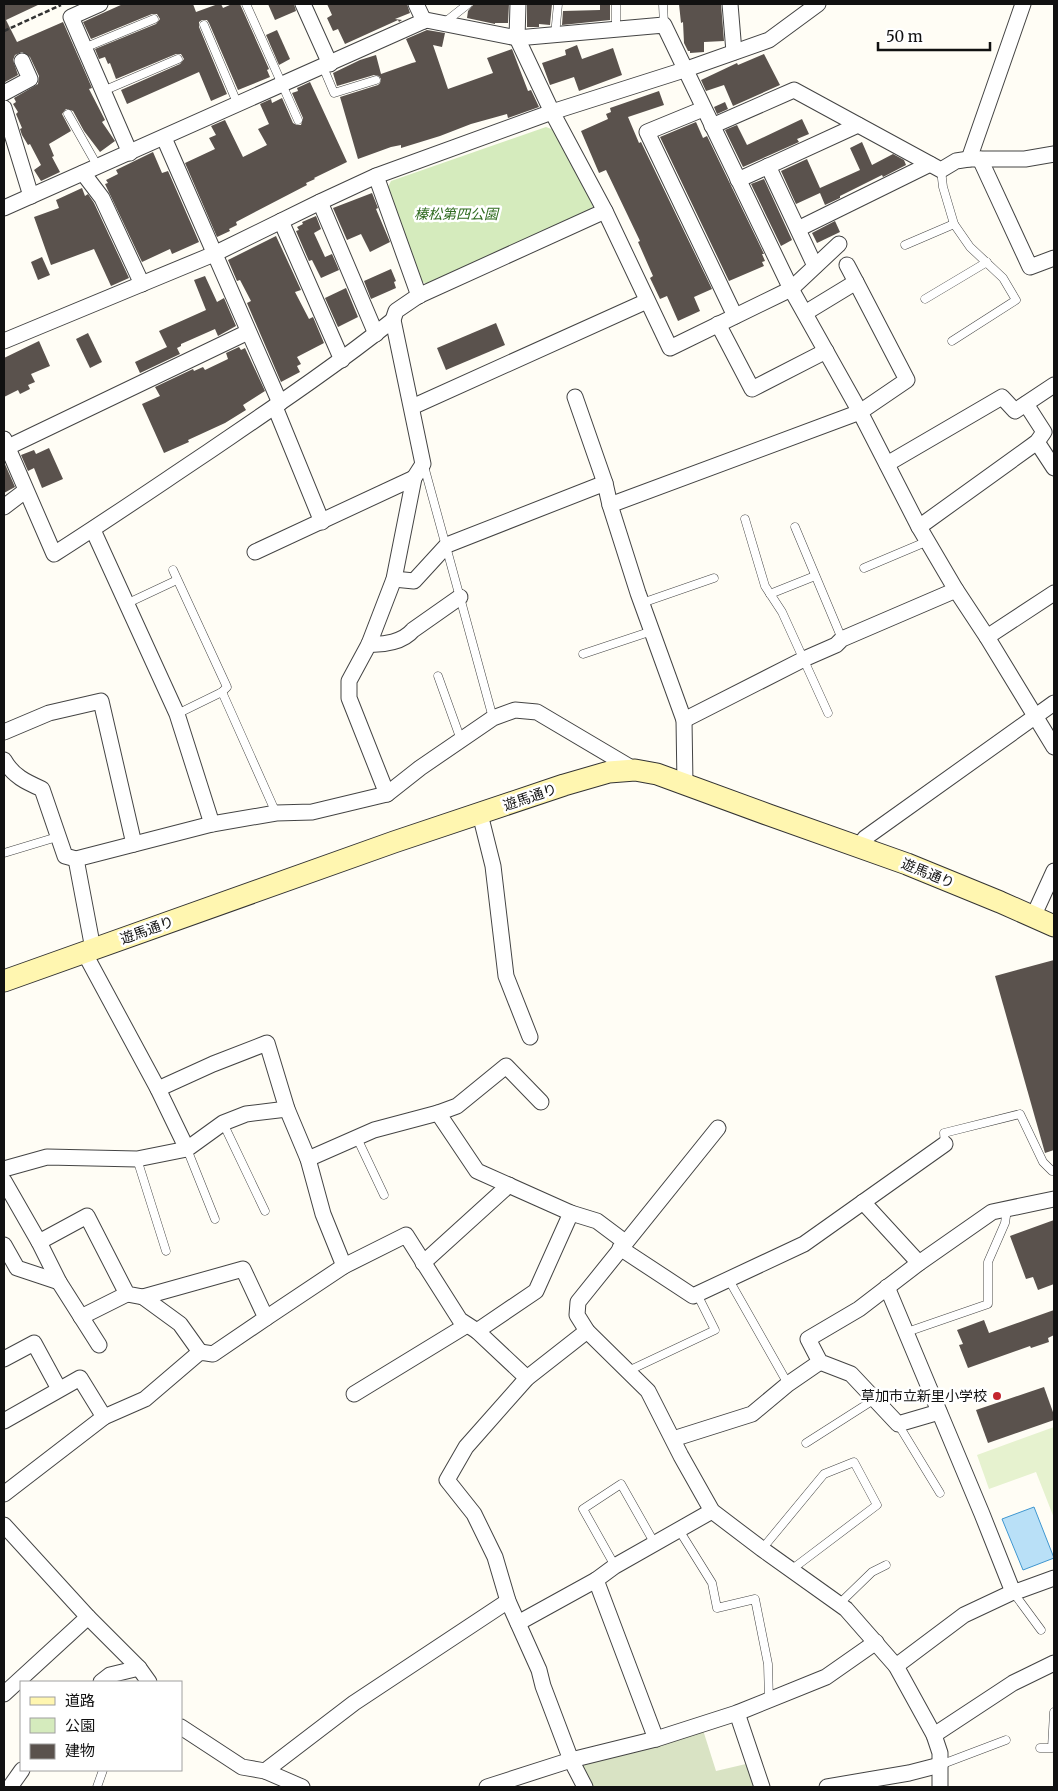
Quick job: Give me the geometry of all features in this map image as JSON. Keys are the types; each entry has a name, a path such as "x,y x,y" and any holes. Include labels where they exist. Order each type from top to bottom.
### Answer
{"street":[{"path":"100,4 71,17 130,153"},
{"path":"303,4 327,66"},
{"path":"416,4 424,21"},
{"path":"518,4 516,38 552,112 605,211 670,348 791,289 839,244"},
{"path":"730,4 734,52"},
{"path":"4,341 214,254 376,176 552,112 684,70 769,40 817,4"},
{"path":"1023,4 975,159 1030,267 1054,258"},
{"path":"4,208 327,66 426,20 516,38 664,25 791,289 860,412 919,527 1054,747"},
{"path":"4,93 30,79 22,61"},
{"path":"712,126 794,90 936,167"},
{"path":"4,108 31,196"},
{"path":"703,109 647,132 735,316"},
{"path":"738,180 858,125"},
{"path":"164,138 248,332 322,522"},
{"path":"798,228 936,167 956,161 1025,159 1054,154"},
{"path":"768,166 815,266"},
{"path":"83,173 102,198 142,284"},
{"path":"376,176 419,296"},
{"path":"320,202 376,334"},
{"path":"387,794 349,698 349,681 369,644 394,579 414,478 423,464 393,320 396,311 419,296 605,211"},
{"path":"281,221 342,360"},
{"path":"610,505 860,412 907,380 847,265"},
{"path":"805,313 856,282"},
{"path":"412,407 647,301"},
{"path":"248,332 5,445 54,554 93,530 277,405 342,360 393,320"},
{"path":"718,324 752,389 826,351"},
{"path":"887,464 1002,397 1015,411 1054,385"},
{"path":"575,397 605,483 610,505 642,603 684,720 685,784"},
{"path":"919,527 1037,442 1044,432 1026,404"},
{"path":"1037,442 1054,468"},
{"path":"255,552 414,478"},
{"path":"394,579 414,581 445,547 605,483"},
{"path":"4,507 25,491"},
{"path":"93,530 128,603 177,714 212,824"},
{"path":"684,720 804,659 836,645 842,639 956,590"},
{"path":"987,637 1054,593"},
{"path":"369,644 381,645 407,637 413,630 460,597"},
{"path":"4,732 49,713 101,701 134,844"},
{"path":"858,847 865,838 1054,703"},
{"path":"4,760 8,776 42,789 65,856 76,859 212,824 276,813 312,812 387,794 420,768 493,718 515,710 538,712 635,770"},
{"name":"遊馬通り","path":"4,981 394,842 564,785 609,772 635,770 657,774 907,864 1054,926"},
{"path":"480,814 493,866 506,976 530,1037"},
{"path":"76,859 89,951 187,1149"},
{"path":"1033,917 1054,871"},
{"path":"158,1089 212,1064 267,1043 287,1109 308,1158 323,1214 344,1266"},
{"path":"308,1158 374,1130 438,1114 456,1106 506,1066 541,1102"},
{"path":"4,1169 47,1157 137,1158 187,1149 223,1123 246,1114 287,1109"},
{"path":"438,1114 477,1171 570,1213 597,1220 623,1245 693,1296 804,1244 945,1144"},
{"path":"718,1128 578,1302 577,1315 587,1331 648,1391 712,1511 762,1550 846,1608 896,1666 934,1735 940,1753 940,1787"},
{"path":"4,1182 59,1282 99,1345"},
{"path":"424,1263 510,1186"},
{"path":"939,1412 898,1424 851,1374 820,1362 808,1339 859,1309 918,1263 992,1212 1054,1199"},
{"path":"863,1202 918,1263"},
{"path":"354,1394 536,1291 570,1213"},
{"path":"38,1242 87,1216 127,1294"},
{"path":"81,1317 127,1294 143,1297 180,1324 200,1352 213,1354 344,1266 406,1235 460,1320 472,1328 527,1378"},
{"path":"4,1245 17,1268 59,1282"},
{"path":"143,1297 243,1269 266,1318"},
{"path":"887,1287 1013,1592"},
{"path":"585,1787 571,1760 543,1686 539,1670 508,1600 495,1558 474,1514 447,1480 466,1447 527,1378 587,1331"},
{"path":"4,1359 34,1343 59,1389"},
{"path":"4,1494 104,1417 145,1399 200,1352"},
{"path":"673,1439 752,1414 788,1384 820,1362"},
{"path":"4,1421 80,1378 104,1417"},
{"path":"518,1623 596,1580 615,1566 712,1511"},
{"path":"4,1525 88,1617 139,1668 148,1681"},
{"path":"896,1666 964,1615 1013,1592 1054,1578"},
{"path":"596,1580 656,1739"},
{"path":"266,1771 354,1703 508,1600"},
{"path":"4,1694 88,1617"},
{"path":"487,1787 506,1784 571,1760 656,1739 737,1713 826,1678 876,1642"},
{"path":"934,1735 1013,1683 1054,1664"},
{"path":"102,1681 110,1675 139,1668"},
{"path":"737,1713 762,1787"},
{"path":"182,1728 242,1767 266,1771 302,1787"},
{"path":"826,1787 909,1773 940,1765"},
{"path":"10,1787 21,1771"}],"lane":[{"path":"246,4 298,120"},
{"path":"443,24 468,4"},
{"path":"556,35 558,4"},
{"path":"616,4 616,30"},
{"path":"663,4 664,25"},
{"path":"84,48 154,19"},
{"path":"204,25 238,105"},
{"path":"103,91 178,59"},
{"path":"327,66 334,93 376,80"},
{"path":"68,114 98,167"},
{"path":"936,167 954,224 970,247 1003,278 1016,300 952,341"},
{"path":"905,246 954,224"},
{"path":"925,299 987,262"},
{"path":"423,464 493,718"},
{"path":"745,519 765,586 782,612 828,713"},
{"path":"795,527 842,639"},
{"path":"864,568 928,540"},
{"path":"173,570 226,687 222,692 177,714"},
{"path":"770,594 815,576"},
{"path":"642,603 714,578"},
{"path":"128,603 178,580"},
{"path":"583,654 652,631"},
{"path":"438,676 461,740"},
{"path":"222,692 276,813"},
{"path":"4,853 57,837"},
{"path":"945,1144 944,1133 1020,1114 1043,1162 1054,1171"},
{"path":"223,1123 265,1211"},
{"path":"357,1138 384,1195"},
{"path":"187,1149 215,1218"},
{"path":"137,1158 166,1251"},
{"path":"906,1332 988,1304 988,1262 1005,1222 1006,1209"},
{"path":"729,1280 788,1384"},
{"path":"628,1372 715,1330 697,1294"},
{"path":"806,1443 875,1399"},
{"path":"898,1424 940,1493"},
{"path":"762,1550 824,1474 854,1462 877,1505 791,1570"},
{"path":"615,1566 583,1509 621,1484 656,1544"},
{"path":"679,1530 712,1583 717,1608 755,1599 768,1664 769,1700"},
{"path":"839,1604 872,1572 886,1565"},
{"path":"1013,1592 1041,1630"},
{"path":"1040,1748 1052,1748 1054,1712"},
{"path":"940,1765 1006,1740"},
{"path":"98,1787 103,1771"}],"path":[{"path":"4,31 64,4"}],"green space":[{"name":"榛松第四公園","path":"546,127 554,130 593,206 591,211 428,284 422,282 387,189 391,181"},
{"path":"1054,1427 1054,1518 1036,1472 989,1489 977,1455"},
{"path":"703,1730 716,1771 746,1764 754,1787 591,1787 580,1765"}],"water":[{"path":"1034,1507 1054,1558 1023,1570 1002,1519"}],"building":[{"path":"4,4 40,4 6,20 17,42 63,22 92,88 89,89 105,120 102,122 115,141 100,152 84,131 73,111 66,109 62,114 71,131 49,144 54,156 52,157 60,172 41,181 34,170 41,165 30,144 28,145 22,135 20,129 22,128 16,114 18,112 13,104 16,102 14,98 38,84 39,76 30,57 22,52 15,55 13,60 18,75 5,82 4,80"},
{"path":"123,4 193,4 196,12 218,4 221,4 223,8 232,4 240,4 269,69 267,70 270,77 238,90 209,23 207,20 202,20 199,22 199,27 227,94 211,101 199,72 127,104 121,90 180,64 184,59 181,54 176,54 116,79 110,63 108,64 105,57 99,59 95,49 156,24 160,19 157,14 152,14 91,39 83,22"},
{"path":"268,4 294,4 296,11 275,20"},
{"path":"327,4 407,4 410,13 395,19 402,20 399,22 398,20 345,44 338,29 333,31 327,18 332,15"},
{"path":"474,4 509,4 508,23 495,24 467,18 468,11"},
{"path":"527,4 552,4 550,25 539,24 539,27 527,27"},
{"path":"600,4 610,4 610,20 562,25 563,11 600,10"},
{"path":"679,4 721,4 724,41 704,42 704,52 690,53 684,43 683,22 681,23"},
{"path":"277,30 290,59 279,65 266,35"},
{"path":"427,30 445,33 442,47 433,45 448,89 493,73 487,58 512,49 528,91 531,90 539,107 508,118 507,114 471,124 440,136 401,148 401,145 391,147 358,159 340,97 378,85 381,79 379,76 374,75 337,86 333,73 360,60 376,55 381,74 416,62 406,39"},
{"path":"577,45 582,59 613,48 622,75 579,91 574,77 550,85 542,63 566,55 565,50"},
{"path":"764,54 780,85 733,106 724,85 706,91 701,80 737,63 738,65"},
{"path":"310,82 347,162 314,178 306,183 307,185 236,222 237,225 229,229 230,231 217,237 185,163 215,149 209,138 216,135 211,126 225,120 243,157 267,145 258,129 269,124 260,104 271,99 272,103 282,98 293,123 301,125 303,118 292,93 298,91 297,88"},
{"path":"659,91 664,105 628,117 639,143 641,142 712,289 694,297 700,311 678,321 667,296 660,299 650,278 653,276 638,242 640,241 606,170 599,173 581,131 608,119 606,114 611,112 610,108"},
{"path":"725,102 728,109 717,114 714,107"},
{"path":"802,119 809,134 797,139 799,142 743,167 725,130 737,125 747,145"},
{"path":"696,122 703,138 707,136 764,254 762,254 765,261 762,262 764,266 729,281 660,137"},
{"path":"862,142 872,165 893,154 904,160 906,165 883,177 882,175 825,205 820,193 796,204 781,171 807,159 820,188 860,170 850,148"},
{"path":"153,152 162,173 168,171 199,242 172,254 170,249 142,262 105,184 108,183 106,180 118,174 116,170"},
{"path":"764,179 792,240 781,246 751,184"},
{"path":"82,188 85,196 88,194 94,203 129,278 111,286 94,249 51,265 34,217 59,208 56,200"},
{"path":"372,193 378,208 376,209 390,242 370,252 361,234 347,240 333,208"},
{"path":"316,216 321,229 314,233 325,257 332,254 339,270 321,278 312,260 309,261 296,231 299,230 297,227 303,224 302,222"},
{"path":"835,221 840,232 817,243 812,233"},
{"path":"276,236 301,290 295,292 309,319 313,317 324,343 297,357 301,364 297,366 300,372 281,382 247,303 251,301 240,280 237,281 228,260"},
{"path":"42,257 50,275 38,280 31,262"},
{"path":"391,269 396,281 394,282 396,288 371,299 364,281"},
{"path":"205,276 217,302 224,298 236,326 218,336 215,329 181,344 177,348 180,354 140,373 135,362 167,347 159,331 206,310 194,280"},
{"path":"346,288 358,317 338,327 325,298"},
{"path":"496,323 505,345 446,370 437,348"},
{"path":"88,333 102,362 90,368 76,339"},
{"path":"39,341 50,366 31,374 35,382 28,385 30,389 20,394 18,390 4,397 4,358"},
{"path":"239,347 241,350 245,348 265,391 243,405 246,410 225,423 164,453 142,404 160,396 155,387 193,369 194,371 203,367 205,370 228,359 226,353"},
{"path":"49,448 63,479 42,488 34,468 28,471 21,455 34,450 36,454"},
{"path":"4,462 15,487 4,493"},
{"path":"1054,960 1054,1150 1045,1153 995,976"},
{"path":"1054,1220 1054,1284 1038,1290 1033,1277 1026,1279 1010,1236"},
{"path":"1054,1310 1054,1335 1048,1338 1049,1342 1031,1348 1030,1346 968,1368 959,1345 963,1344 957,1330 984,1320 989,1333"},
{"path":"1044,1387 1054,1420 988,1443 976,1410"}],"place":[{"name":"草加市立新里小学校","path":"997,1396"}]}
